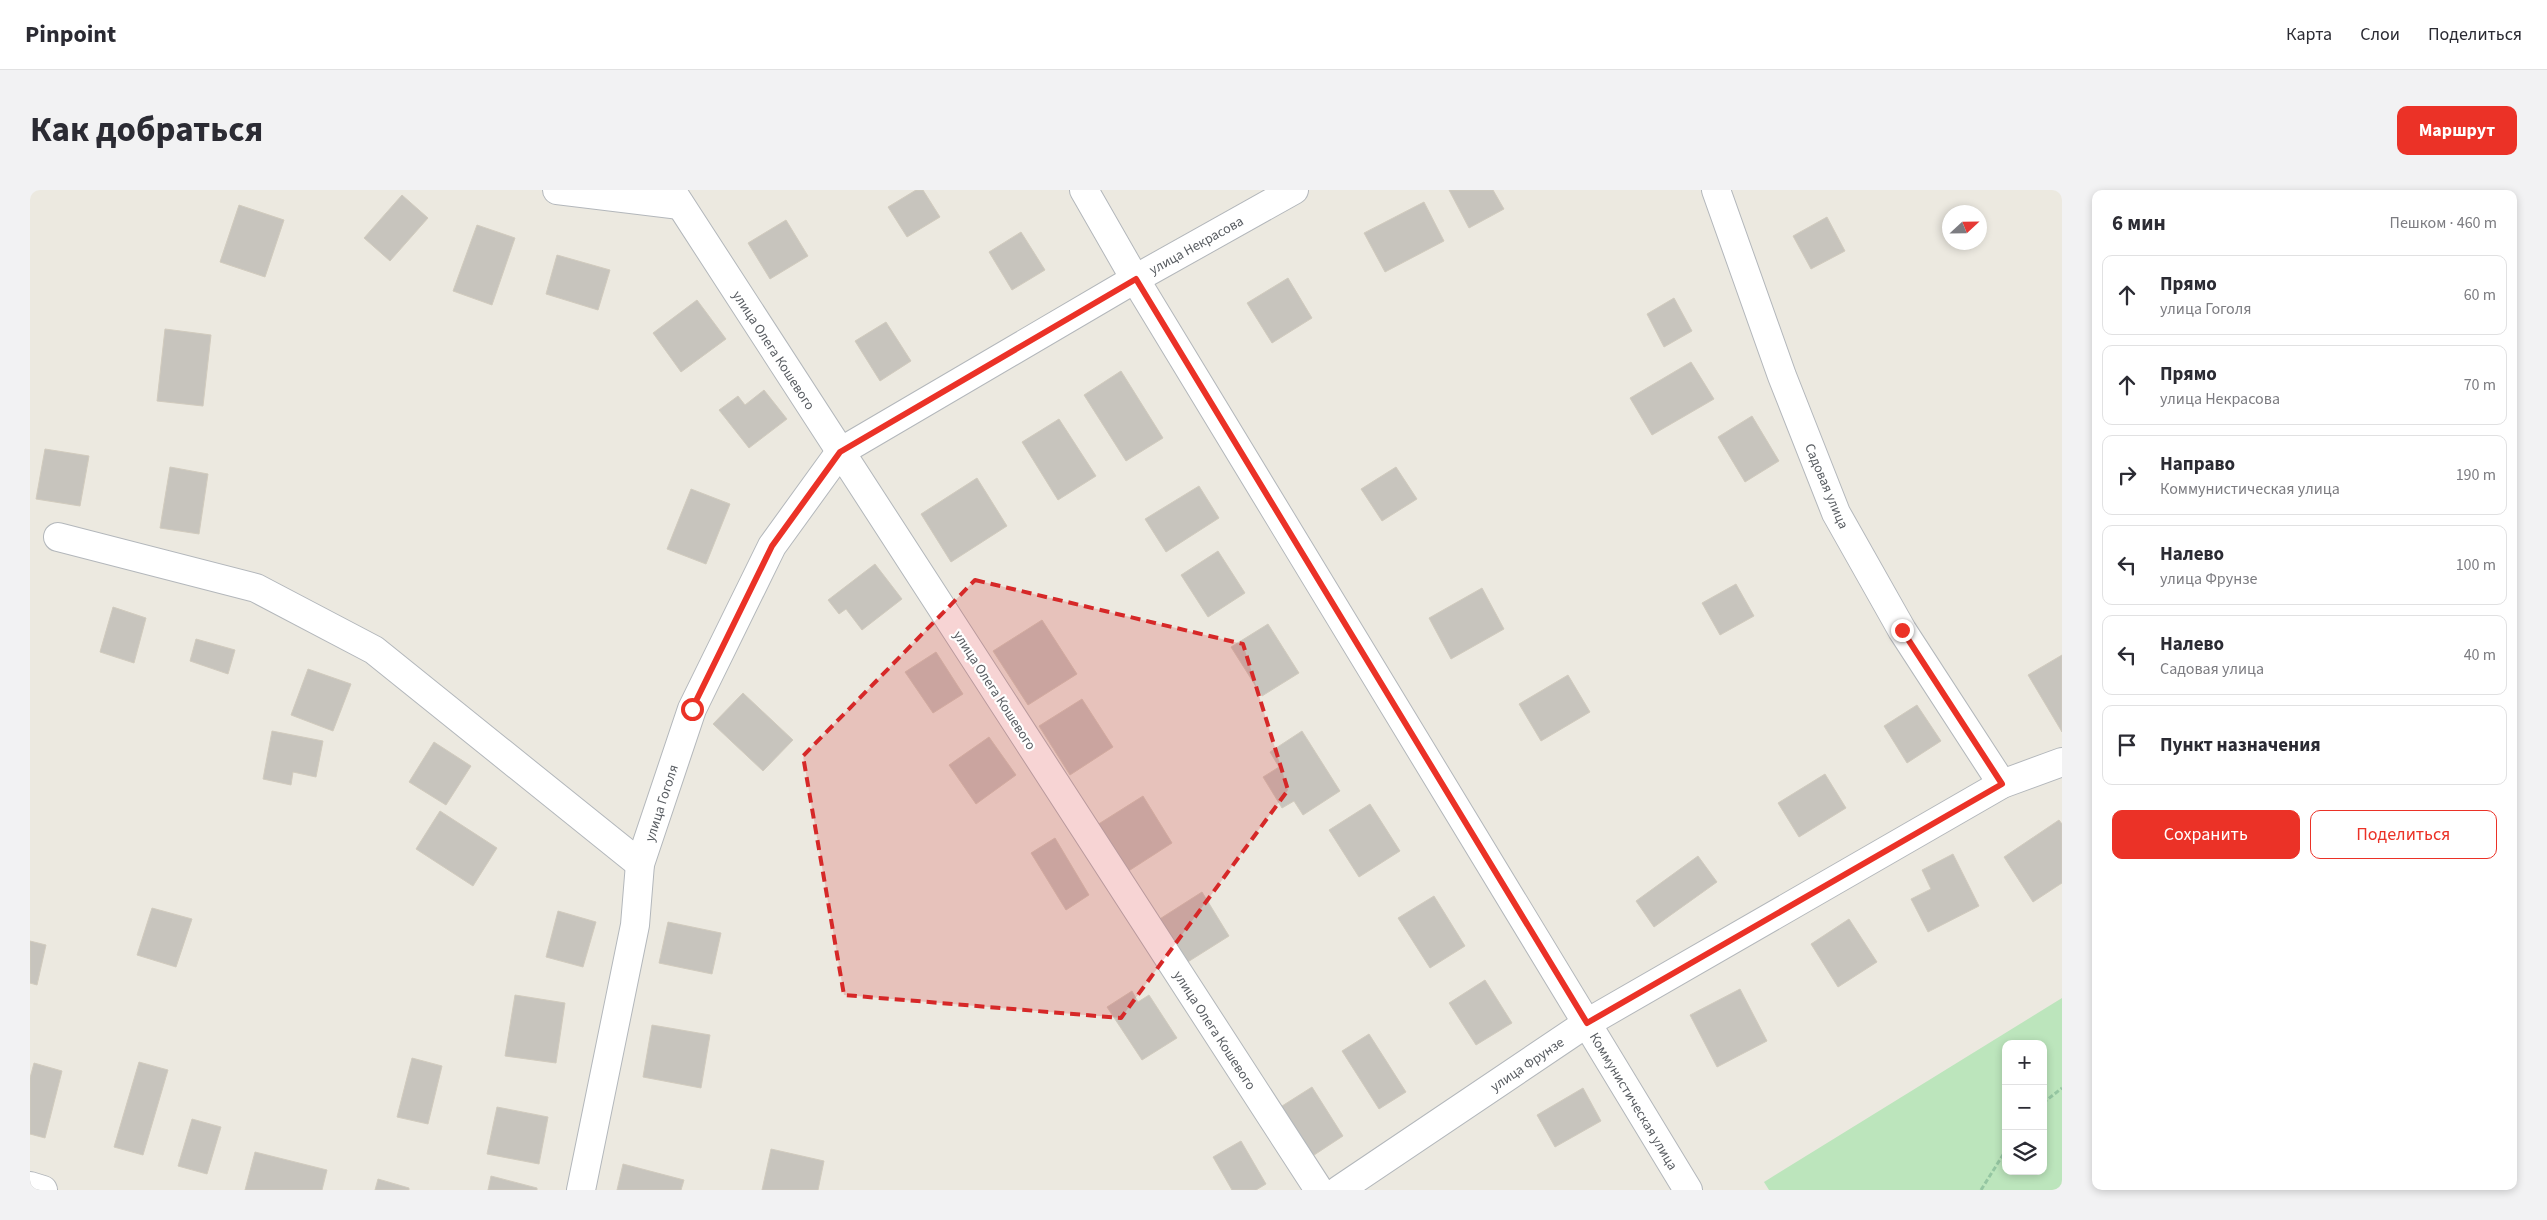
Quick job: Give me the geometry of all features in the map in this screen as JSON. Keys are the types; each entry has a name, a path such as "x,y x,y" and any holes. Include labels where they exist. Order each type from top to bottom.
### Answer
{"street":[{"path":"557,190 675,197"},
{"name":"Коммунистическая улица","path":"1084,190 1136,279 1688,1190"},
{"name":"улица Некрасова","path":"840,452 1136,279 1294,190"},
{"name":"Садовая улица","path":"1716,190 1782,376 1836,513 1902,630 2002,784"},
{"name":"улица Олега Кошевого","path":"675,197 1319,1190"},
{"name":"улица Гоголя","path":"582,1190 635,925 640,864 696,700 772,546 840,452"},
{"path":"58,536 256,588 374,650 640,864"},
{"name":"улица Фрунзе","path":"1339,1190 1587,1023 2002,784 2062,762"},
{"path":"30,1186 43,1190"}],"path":[{"path":"2047,1100 2062,1088"},
{"path":"1981,1190 2002,1156"}],"highlighted area":[{"path":"975,580 1243,644 1288,790 1121,1018 844,995 803,756"}],"green space":[{"path":"2062,998 2062,1190 1769,1190 1764,1182"}],"building":[{"path":"916,190 923,190 940,217 907,237 888,207"},
{"path":"1449,190 1493,190 1504,209 1469,228"},
{"path":"402,195 428,218 390,261 364,238"},
{"path":"1424,202 1444,241 1385,272 1364,233"},
{"path":"239,205 284,220 265,277 220,262"},
{"path":"1827,217 1845,251 1811,269 1793,236"},
{"path":"786,220 808,256 770,279 748,243"},
{"path":"477,225 515,238 492,305 453,291"},
{"path":"1021,232 1045,270 1012,290 989,252"},
{"path":"557,255 610,270 598,310 546,294"},
{"path":"1288,278 1312,318 1272,343 1247,303"},
{"path":"1674,298 1692,331 1664,347 1647,314"},
{"path":"697,300 726,339 681,372 653,333"},
{"path":"886,322 911,361 880,381 855,341"},
{"path":"165,329 211,335 203,406 157,401"},
{"path":"1691,362 1714,399 1652,435 1630,398"},
{"path":"1121,371 1163,438 1126,461 1084,395"},
{"path":"764,390 787,419 749,448 719,410 738,396 745,405"},
{"path":"1752,416 1779,461 1745,482 1718,437"},
{"path":"1059,419 1096,476 1058,500 1022,442"},
{"path":"45,449 89,456 80,506 36,499"},
{"path":"170,467 208,474 199,534 160,528"},
{"path":"1396,467 1417,499 1382,521 1361,489"},
{"path":"977,478 1007,526 951,562 921,514"},
{"path":"1199,486 1219,518 1166,552 1145,519"},
{"path":"691,489 730,504 706,564 667,549"},
{"path":"1218,551 1245,593 1208,617 1181,575"},
{"path":"875,564 902,599 862,630 846,609 839,614 828,600"},
{"path":"1736,584 1754,616 1720,635 1702,603"},
{"path":"1482,588 1504,629 1451,659 1429,618"},
{"path":"113,607 146,618 134,663 100,652"},
{"path":"1042,620 1077,674 1028,705 993,651"},
{"path":"1268,624 1299,673 1262,696 1231,647"},
{"path":"196,639 235,650 228,674 190,661"},
{"path":"936,652 963,694 933,713 905,672"},
{"path":"2062,655 2062,732 2028,675"},
{"path":"308,669 351,684 333,731 291,715"},
{"path":"1568,675 1590,712 1541,741 1519,704"},
{"path":"743,693 793,740 763,771 713,724"},
{"path":"1082,699 1113,747 1070,775 1039,726"},
{"path":"1917,705 1941,741 1907,763 1884,726"},
{"path":"272,731 323,741 316,777 293,772 291,785 263,779"},
{"path":"1302,731 1340,791 1303,815 1294,801 1282,808 1263,777 1279,767 1270,752"},
{"path":"989,737 1016,775 976,804 949,765"},
{"path":"434,742 471,766 446,805 409,782"},
{"path":"1825,774 1846,808 1799,837 1778,803"},
{"path":"1143,796 1172,843 1127,872 1097,825"},
{"path":"1370,804 1400,851 1359,877 1329,830"},
{"path":"440,811 497,848 473,886 416,849"},
{"path":"2059,820 2062,824 2062,883 2033,902 2004,857"},
{"path":"1055,838 1089,895 1066,910 1031,853"},
{"path":"1953,854 1979,906 1928,932 1911,899 1931,889 1922,870"},
{"path":"1698,856 1717,882 1654,927 1636,901"},
{"path":"1202,892 1229,936 1183,965 1155,922"},
{"path":"1434,896 1465,946 1430,968 1398,918"},
{"path":"152,908 192,919 176,967 137,955"},
{"path":"558,911 596,922 583,967 546,957"},
{"path":"1849,919 1877,962 1838,987 1811,944"},
{"path":"668,922 721,933 712,974 659,963"},
{"path":"30,941 46,945 37,985 30,983"},
{"path":"1485,980 1512,1023 1476,1045 1449,1003"},
{"path":"1740,989 1767,1041 1717,1067 1690,1015"},
{"path":"1132,991 1138,1002 1149,995 1177,1038 1142,1060 1107,1007"},
{"path":"515,995 565,1003 556,1063 505,1056"},
{"path":"652,1025 710,1035 701,1088 643,1077"},
{"path":"1369,1034 1406,1092 1379,1109 1342,1051"},
{"path":"412,1058 442,1066 428,1124 397,1117"},
{"path":"139,1062 168,1070 143,1155 114,1147"},
{"path":"34,1063 62,1071 45,1138 30,1134 30,1078"},
{"path":"1312,1087 1343,1136 1302,1163 1271,1113"},
{"path":"1583,1088 1601,1121 1555,1147 1537,1115"},
{"path":"497,1107 548,1117 539,1164 487,1154"},
{"path":"192,1119 221,1127 207,1174 178,1166"},
{"path":"1241,1141 1266,1184 1256,1190 1232,1190 1213,1157"},
{"path":"771,1149 824,1161 818,1190 762,1190"},
{"path":"255,1152 327,1170 322,1190 245,1190"},
{"path":"623,1164 684,1180 681,1190 617,1190"},
{"path":"491,1176 537,1188 537,1190 488,1190"},
{"path":"378,1179 409,1188 409,1190 375,1190"}],"route":[{"path":"692,709 772,546 840,452 1136,279 1587,1023 2002,784 1902,630"}]}
